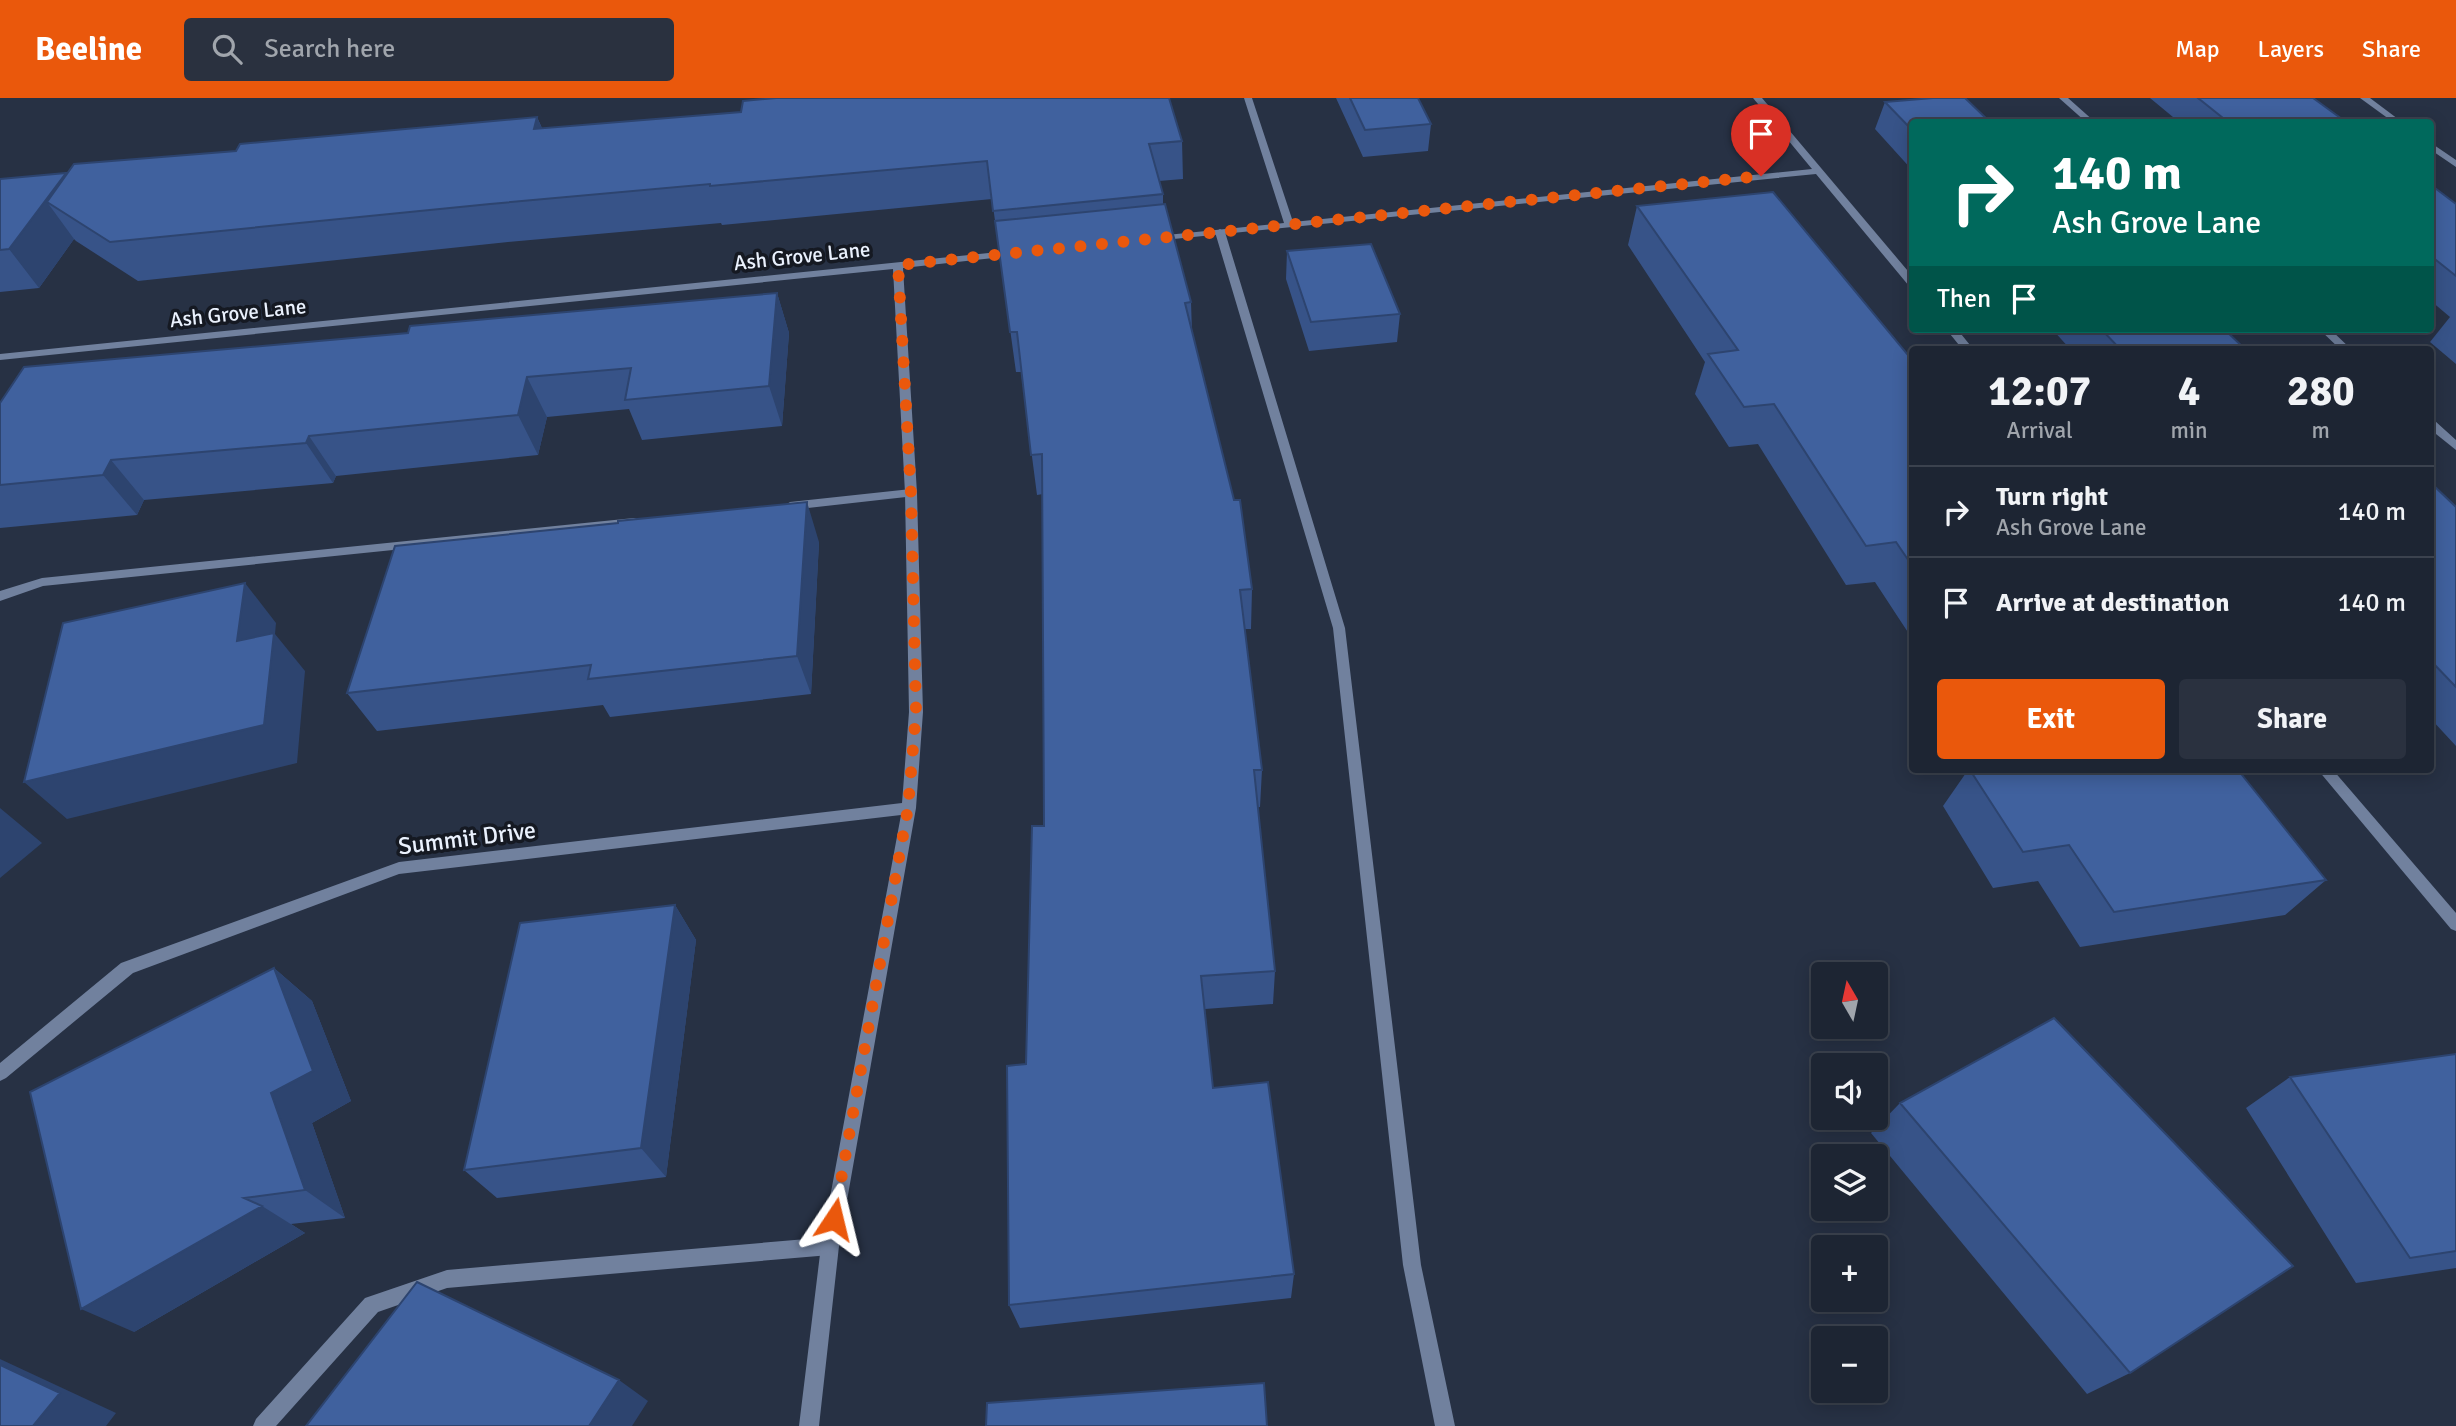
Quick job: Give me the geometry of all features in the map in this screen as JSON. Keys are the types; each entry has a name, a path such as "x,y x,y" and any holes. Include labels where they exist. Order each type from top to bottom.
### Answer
{"street":[{"path":"1248,98 1289,223"},
{"path":"1757,98 1909,279"},
{"path":"2063,98 2088,119"},
{"path":"2364,98 2394,119"},
{"path":"2434,148 2456,164"},
{"path":"1139,240 1817,171"},
{"path":"1220,232 1339,628 1412,1265 1445,1426"},
{"name":"Ash Grove Lane","path":"0,357 1032,251"},
{"path":"809,1426 830,1246 908,808 916,712 911,494 898,265"},
{"path":"2328,333 2343,346"},
{"path":"2434,427 2456,446"},
{"path":"773,508 911,494"},
{"path":"0,596 42,582 649,520"},
{"path":"2328,773 2456,924"},
{"name":"Summit Drive","path":"0,1073 127,968 399,868 908,808"},
{"path":"263,1426 372,1305 447,1279 830,1246"}],"building":[{"path":"776,98 1169,98 1182,141 1149,144 1163,194 993,211 987,161 490,204 110,242 47,202 74,164 236,151 240,144 537,117 534,129 741,112 743,101"},
{"path":"1350,98 1418,98 1431,124 1365,130"},
{"path":"1965,98 1987,119 1909,119 1909,127 1885,102"},
{"path":"2198,98 2313,98 2342,119 2224,119"},
{"path":"66,173 9,249 0,250 0,179"},
{"path":"2434,187 2456,204 2456,276 2434,258"},
{"path":"1773,192 1909,356 1909,561 1896,542 1866,546 1774,404 1744,407 1708,354 1738,350 1637,206"},
{"path":"1165,204 1191,302 1185,303 1234,500 1240,500 1252,589 1240,590 1262,770 1254,770 1275,971 1201,976 1213,1088 1268,1082 1294,1274 1009,1305 1007,1066 1026,1064 1032,826 1044,826 1042,454 1031,455 1017,332 1010,332 995,221"},
{"path":"1371,244 1400,314 1311,322 1287,251"},
{"path":"777,293 769,386 625,400 631,368 527,377 518,415 309,436 306,443 111,460 103,475 0,485 0,403 24,367 408,333 410,326"},
{"path":"2105,333 2228,333 2242,346 2117,346"},
{"path":"2434,486 2456,507 2456,687 2434,664"},
{"path":"807,502 797,656 588,679 591,665 347,693 395,546"},
{"path":"245,583 237,641 274,633 264,725 24,782 63,623"},
{"path":"1972,773 2240,773 2326,880 2114,912 2069,845 2023,852"},
{"path":"675,905 641,1148 464,1170 520,923"},
{"path":"274,968 313,1071 271,1093 305,1190 244,1198 262,1206 81,1309 30,1092"},
{"path":"2054,1018 2293,1266 2130,1373 1900,1103"},
{"path":"2456,1054 2456,1251 2410,1258 2290,1077"},
{"path":"417,1282 619,1380 589,1426 306,1426"},
{"path":"0,1365 60,1393 33,1426 0,1426"},
{"path":"1264,1383 1267,1426 986,1426 987,1403"}],"route":[{"path":"834,1219 908,808 916,712 911,494 898,265 1761,176"}]}
